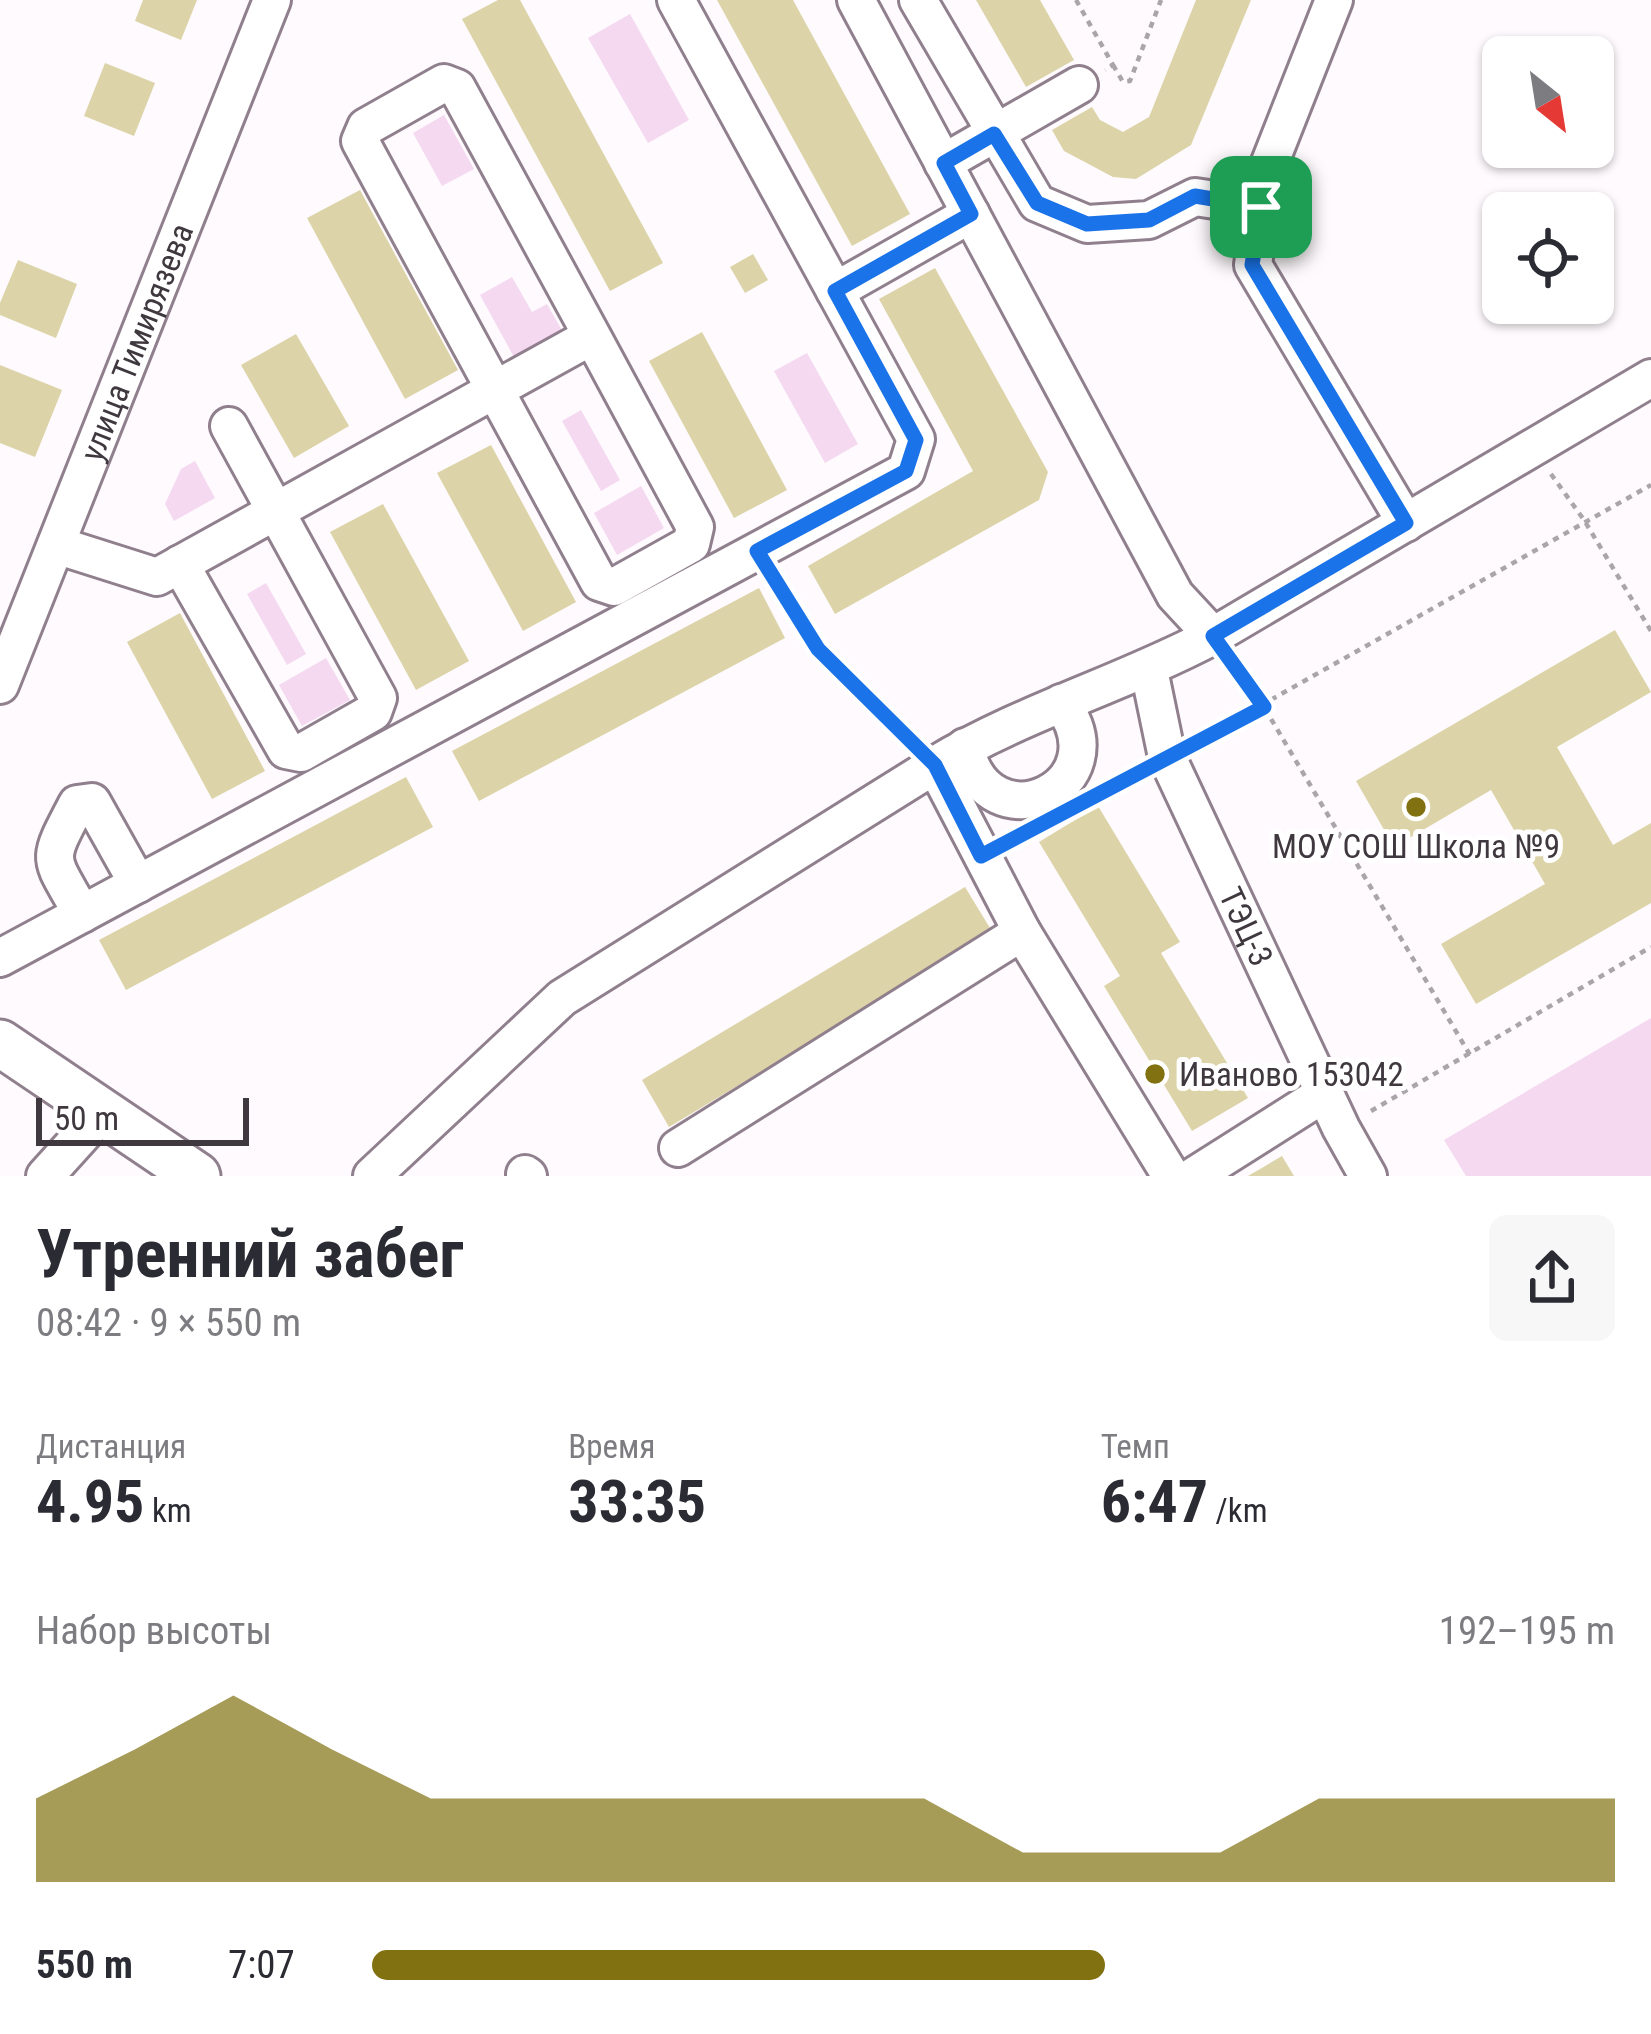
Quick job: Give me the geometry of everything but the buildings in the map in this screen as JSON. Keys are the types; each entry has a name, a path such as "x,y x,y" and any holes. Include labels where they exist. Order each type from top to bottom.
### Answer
{"main road":[{"path":"0,1043 197,1176"}],"street":[{"name":"улица Тимирязева","path":"0,685 272,0"},
{"path":"0,958 906,471 916,440 676,0"},
{"path":"856,0 1175,595 1213,636"},
{"path":"918,0 1037,203 1087,224 1149,220 1195,196 1261,207"},
{"path":"1334,0 1265,175 1252,265 1406,523"},
{"path":"444,83 458,88 695,527 691,544 614,587 599,582 496,389 360,141 366,127 444,83"},
{"path":"944,163 1079,85"},
{"path":"835,291 971,214"},
{"path":"56,545 157,577 592,336"},
{"path":"372,1176 562,998 950,756 1061,703 1149,670 1213,636 1649,382"},
{"path":"180,564 286,750 301,753 374,712 378,698 229,426"},
{"name":"ТЭЦ-3","path":"1149,670 1167,757 1368,1176"},
{"path":"950,756 970,766 995,794 1012,800 1047,795 1062,784 1078,753 1072,718 1061,703"},
{"path":"950,756 1022,932 1171,1176"},
{"path":"82,914 54,862 53,851 77,803 92,802 138,884"},
{"path":"678,1148 1022,932"},
{"path":"1193,1176 1325,1094"},
{"path":"45,1176 103,1112"}],"path":[{"path":"1076,0 1123,82 1130,81 1161,0"},
{"path":"1079,85 1113,65"},
{"path":"1532,448 1584,520 1651,631"},
{"path":"1084,801 1264,707 1651,484"},
{"path":"757,551 818,649 950,756"},
{"path":"1213,636 1264,707 1470,1055"},
{"path":"1341,1128 1651,947"}],"shaded area":[{"path":"630,14 689,120 648,143 588,38"},
{"path":"444,115 474,169 442,186 413,133"},
{"path":"512,277 532,312 547,304 563,332 515,359 480,295"},
{"path":"807,353 858,444 825,463 774,371"},
{"path":"581,410 620,480 601,491 562,421"},
{"path":"195,461 215,498 174,521 165,504 181,469"},
{"path":"641,486 664,528 617,555 594,513"},
{"path":"266,583 306,654 287,665 247,594"},
{"path":"326,658 350,700 302,726 279,685"},
{"path":"1651,1018 1651,1176 1466,1176 1444,1140"}],"place":[{"name":"МОУ СОШ Школа №9","path":"1416,807"},
{"name":"Иваново 153042","path":"1155,1074"}],"route":[{"path":"994,134 1037,203 1087,224 1149,220 1195,196 1261,207 1252,265 1406,523 1213,636 1264,707 981,856 935,765 818,649 757,551 906,471 916,440 835,291 971,214 944,163 994,134"}]}
